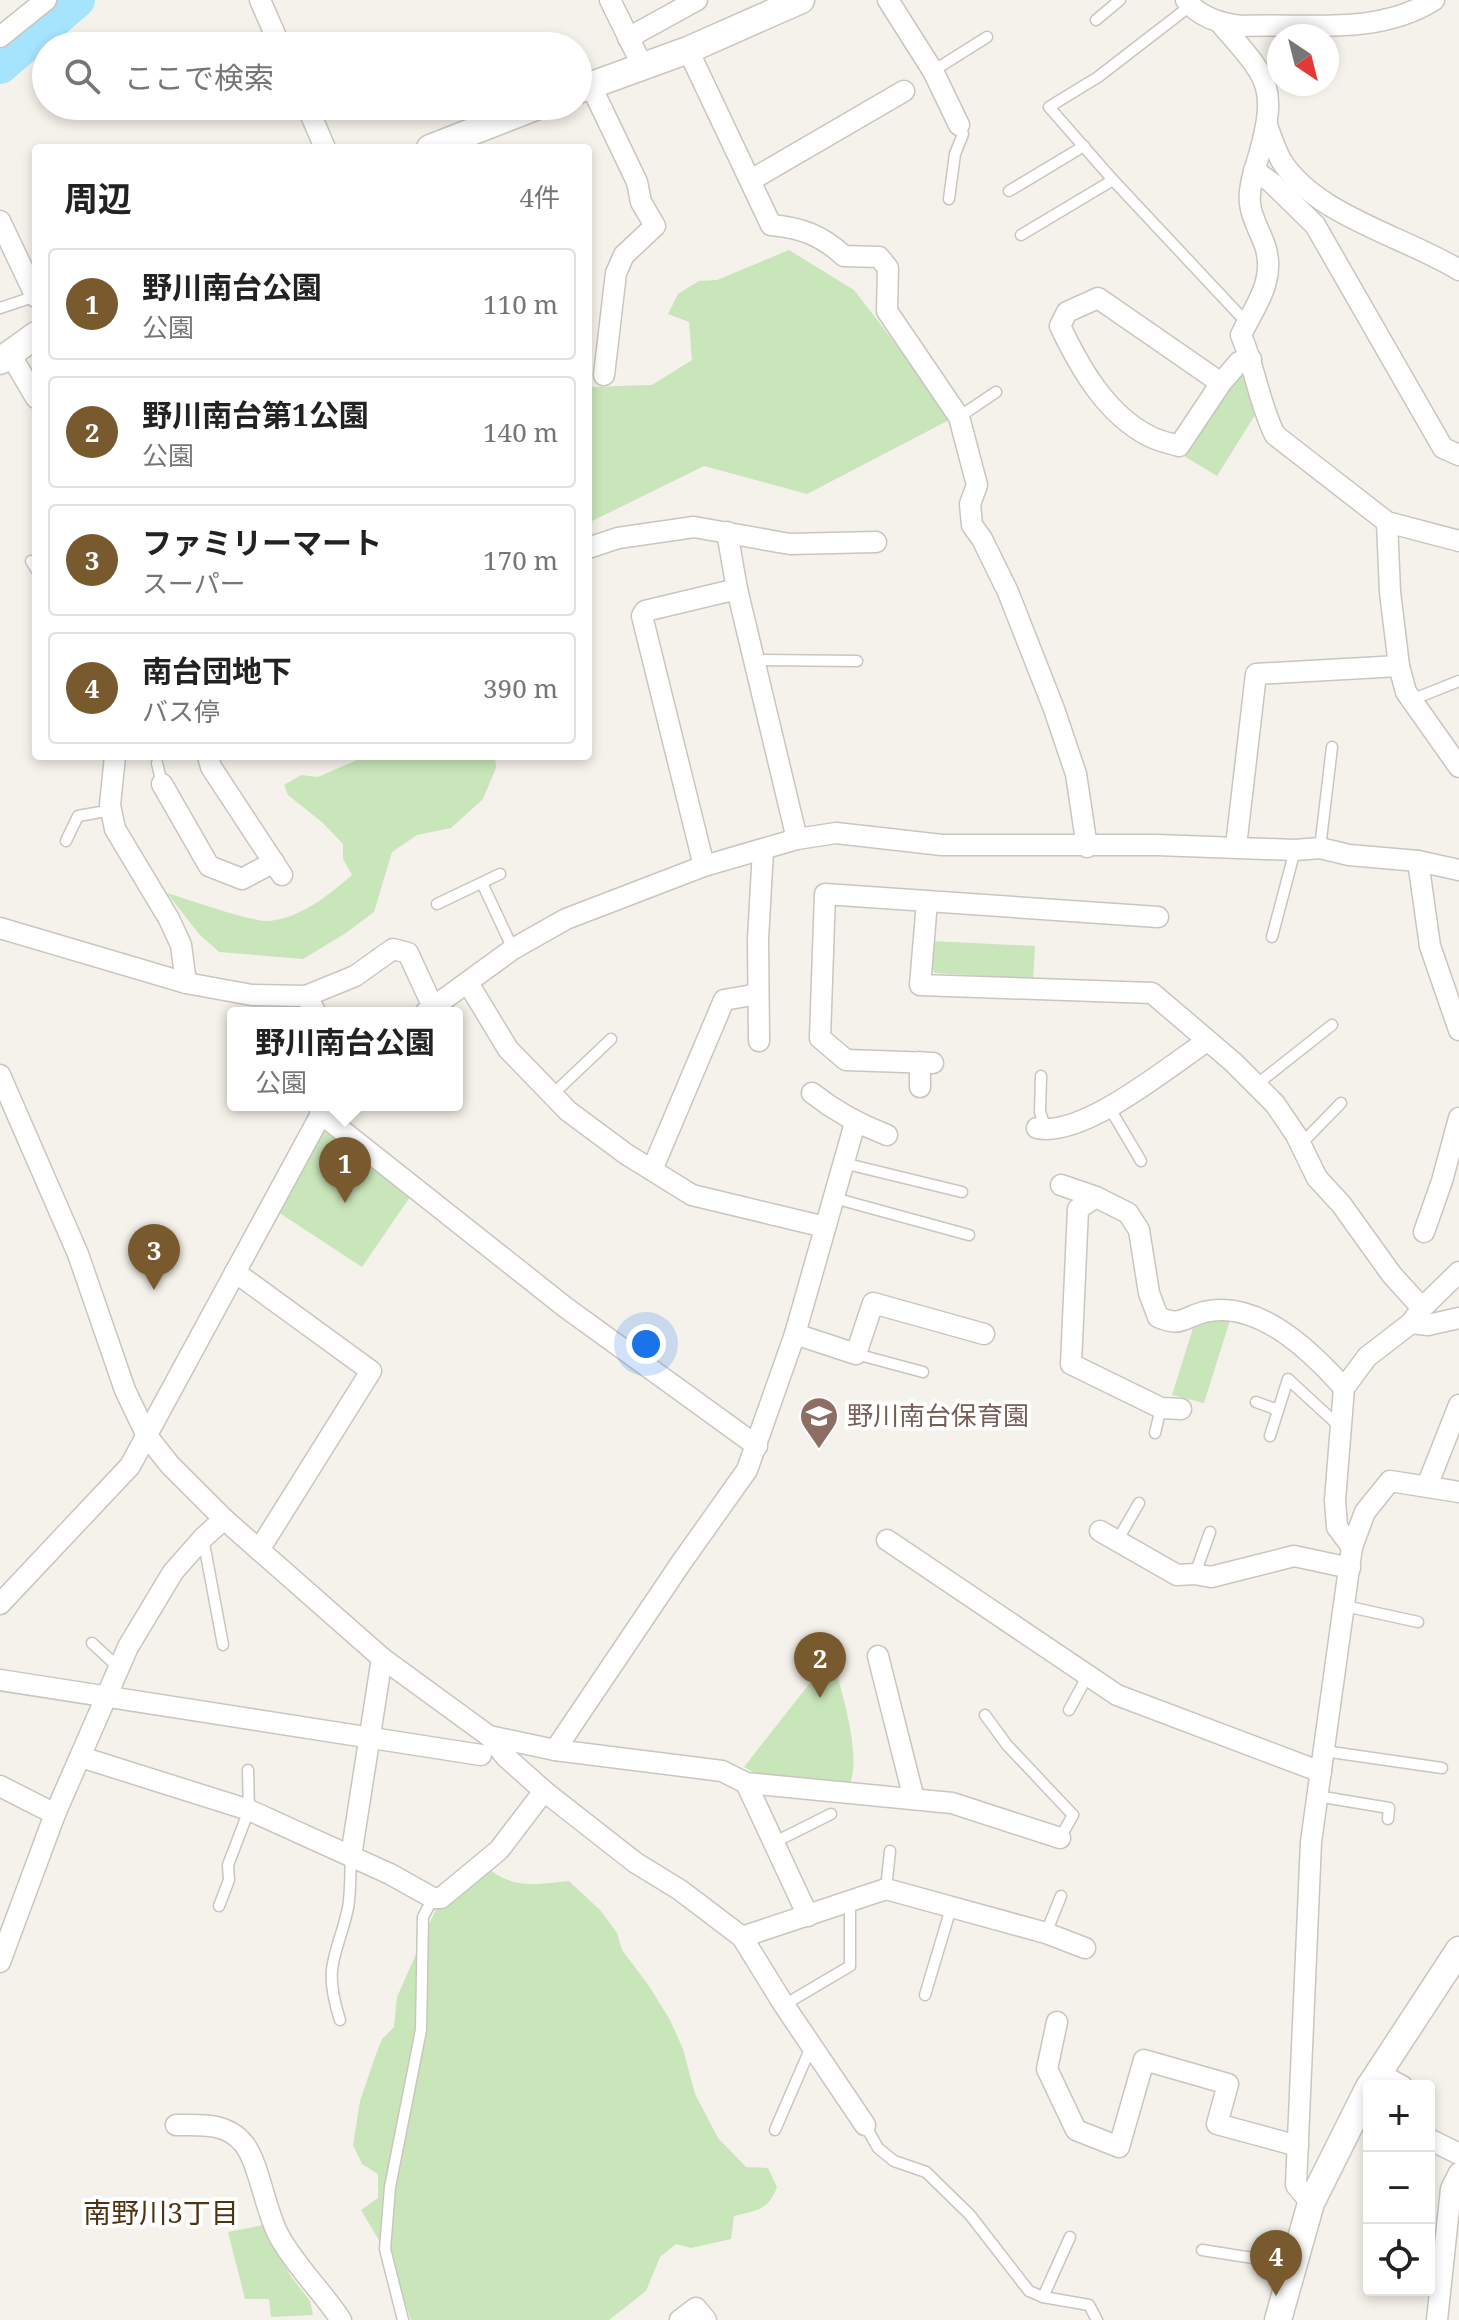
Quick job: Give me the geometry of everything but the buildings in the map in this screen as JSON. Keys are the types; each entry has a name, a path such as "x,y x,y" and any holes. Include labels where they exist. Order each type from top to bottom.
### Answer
{"street":[{"path":"0,37 46,0"},
{"path":"260,0 274,32"},
{"path":"610,0 642,65"},
{"path":"628,38 697,0"},
{"path":"592,85 688,50 801,0"},
{"path":"888,0 933,71 959,125"},
{"path":"1221,24 1376,24 1415,12 1434,0"},
{"path":"1188,3 1221,24 1257,68 1269,91 1267,125 1254,170 1250,203 1267,251 1269,279 1241,335 1251,359 1265,415 1275,435 1387,522 1459,541"},
{"path":"688,50 771,225 793,227 825,239 844,256 879,257 888,268 887,311 959,417 977,485 970,504 972,525 1008,592 1054,709 1076,774 1087,847"},
{"path":"751,180 904,91"},
{"path":"592,102 637,182 641,202 655,226 624,255 616,273 604,375"},
{"path":"313,120 323,144"},
{"path":"440,144 502,120"},
{"path":"1267,125 1282,162 1301,184 1340,212 1459,270"},
{"path":"1254,170 1315,225 1443,448 1459,455"},
{"path":"0,221 32,288"},
{"path":"1221,383 1098,298 1067,312 1060,326 1078,364 1122,416 1149,437 1179,446 1221,383 1239,362 1251,359"},
{"path":"32,338 5,357 32,393"},
{"path":"1387,522 1390,592 1399,666 1411,700 1459,767"},
{"path":"592,547 618,538 694,527 790,544 876,542"},
{"path":"727,532 737,589 797,839"},
{"path":"704,866 642,616 645,611 737,589"},
{"path":"1236,846 1256,674 1399,666"},
{"path":"114,760 112,810 115,829 169,919 181,945 186,983"},
{"path":"162,784 209,866 242,879 278,869 209,760"},
{"path":"433,1007 513,949 566,919 704,866 797,839 836,833 942,845 1320,848 1349,855 1418,861 1459,870"},
{"path":"759,1041 758,939 763,850"},
{"path":"1418,861 1430,946 1459,1030"},
{"path":"920,1087 927,1062 846,1060 820,1038 825,894 1158,917"},
{"path":"927,902 920,985 1152,993 1275,1104 1317,1178 1341,1204 1417,1316 1428,1325 1459,1318"},
{"path":"0,928 186,983 311,1004 393,949 408,953 428,1007"},
{"path":"468,983 508,1049 552,1095 568,1111 652,1170 692,1195 825,1227"},
{"path":"652,1170 724,1000 758,994"},
{"path":"1041,1129 1077,1124 1109,1107 1207,1041"},
{"path":"0,1075 78,1254 125,1390 147,1436 170,1465 224,1519 382,1658 489,1736 506,1757 544,1791 636,1863 680,1890 742,1937 865,2125"},
{"path":"812,1093 855,1123 887,1135"},
{"path":"0,1604 130,1466 322,1111"},
{"path":"325,1111 565,1307 757,1446"},
{"path":"1424,1232 1459,1118"},
{"path":"555,1750 747,1470 795,1334 855,1123"},
{"path":"1061,1185 1096,1197 1128,1213 1139,1230 1149,1293 1158,1317 1171,1323 1203,1312 1234,1310 1273,1326 1324,1366 1344,1388"},
{"path":"1096,1197 1078,1209 1071,1364 1171,1408"},
{"path":"235,1272 371,1371 259,1550"},
{"path":"1352,1547 1337,1527 1335,1500 1344,1388 1367,1357 1417,1316 1459,1272"},
{"path":"795,1334 856,1354 873,1303 984,1334"},
{"path":"1427,1486 1459,1405"},
{"path":"1311,2203 1296,2185 1311,1842 1352,1547 1365,1512 1390,1481 1459,1492"},
{"path":"0,1962 55,1814 119,1668 150,1606 173,1572 224,1519"},
{"path":"1108,1536 1177,1575 1211,1577 1294,1556 1350,1568"},
{"path":"887,1540 1117,1695 1321,1772"},
{"path":"878,1656 914,1799"},
{"path":"351,1856 382,1658"},
{"path":"0,1680 481,1755"},
{"path":"489,1736 555,1750 722,1771 746,1783 952,1803 1060,1838"},
{"path":"81,1757 249,1810 351,1856 433,1898 441,1898 499,1850 544,1791"},
{"path":"746,1783 808,1916"},
{"path":"0,1786 55,1814"},
{"path":"742,1937 886,1889 1046,1933 1085,1948"},
{"path":"1373,2080 1459,1950"},
{"path":"1057,2022 1047,2069 1076,2130 1119,2147 1144,2060 1228,2084 1217,2124 1298,2146"},
{"path":"1278,2320 1311,2203 1363,2100"},
{"path":"176,2125 207,2125 227,2130 244,2144 253,2162 268,2214 280,2238 305,2276 341,2320"},
{"path":"1435,2142 1459,2154"},
{"path":"1437,2320 1451,2189 1459,2173"},
{"path":"680,2320 696,2308 706,2320"}],"lane":[{"path":"1096,20 1120,0"},
{"path":"1188,3 1098,77 1049,107 1247,323"},
{"path":"933,71 987,37"},
{"path":"949,199 955,154 963,134 959,125"},
{"path":"1009,191 1084,146"},
{"path":"1021,235 1113,180"},
{"path":"0,308 32,297"},
{"path":"959,417 996,392"},
{"path":"756,660 857,661"},
{"path":"1411,700 1459,681"},
{"path":"1320,848 1332,747"},
{"path":"157,763 162,784"},
{"path":"66,841 78,816 112,810"},
{"path":"1272,937 1295,850"},
{"path":"437,904 500,874"},
{"path":"482,883 513,949"},
{"path":"1256,1085 1332,1025"},
{"path":"552,1095 611,1039"},
{"path":"1041,1076 1041,1129"},
{"path":"1301,1145 1341,1103"},
{"path":"1109,1107 1141,1161"},
{"path":"843,1163 962,1192"},
{"path":"834,1198 969,1235"},
{"path":"856,1354 923,1372"},
{"path":"1270,1436 1288,1379 1340,1427"},
{"path":"1256,1402 1278,1410"},
{"path":"1155,1433 1171,1408"},
{"path":"1108,1536 1139,1503"},
{"path":"1195,1574 1210,1532"},
{"path":"203,1538 223,1645"},
{"path":"1345,1606 1418,1622"},
{"path":"92,1643 119,1668"},
{"path":"1069,1710 1088,1675"},
{"path":"985,1715 1007,1745 1073,1815 1060,1838"},
{"path":"1324,1751 1442,1768"},
{"path":"219,1906 229,1880 228,1865 249,1810 248,1770"},
{"path":"1317,1796 1389,1808 1388,1819"},
{"path":"775,1842 831,1814"},
{"path":"886,1889 890,1851"},
{"path":"340,2020 331,1993 331,1977 335,1945 348,1907 351,1856"},
{"path":"1046,1933 1061,1896"},
{"path":"403,2320 385,2249 390,2187 421,2030 424,1998 423,1917 433,1898"},
{"path":"784,2005 850,1966 850,1902"},
{"path":"925,1995 951,1908"},
{"path":"775,2130 812,2045"},
{"path":"865,2125 878,2148 894,2161 926,2172 970,2215 1029,2291 1043,2297 1089,2305 1097,2320"},
{"path":"1043,2297 1070,2237"},
{"path":"1202,2250 1292,2264"}],"green space":[{"path":"789,250 854,290 953,418 807,494 704,466 592,521 592,387 652,385 692,360 689,322 668,314 678,294 699,281 717,280"},
{"path":"1244,369 1258,410 1217,476 1184,456 1237,372"},
{"path":"357,760 495,760 496,768 483,799 451,828 417,835 392,852 374,912 346,933 303,959 219,952 199,934 167,893 236,915 270,921 304,910 352,875 343,859 343,844 288,795 284,785 301,775 318,777"},
{"path":"931,941 1035,946 1033,979 935,973 928,966"},
{"path":"331,1130 412,1194 362,1267 278,1212 323,1132"},
{"path":"1231,1317 1204,1403 1172,1395 1194,1325"},
{"path":"832,1655 852,1738 853,1771 850,1784 760,1776 744,1767"},
{"path":"489,1869 518,1883 569,1881 600,1910 617,1933 622,1950 670,2020 683,2049 695,2094 718,2138 746,2167 768,2168 777,2187 766,2205 734,2216 731,2239 691,2248 676,2244 660,2257 646,2291 609,2320 411,2320 387,2254 361,2210 378,2198 378,2174 362,2164 353,2145 360,2101 382,2039 394,2027 397,1997 436,1909"},
{"path":"263,2225 290,2275 310,2301 313,2315 271,2317 269,2299 245,2299 228,2232"}],"waterway":[{"path":"40,32 77,0"},
{"path":"0,66 32,39"}],"place":[{"name":"野川南台公園","path":"345,1203"},
{"name":"ファミリーマート","path":"154,1290"},
{"name":"野川南台保育園","path":"819,1450"},
{"name":"野川南台第1公園","path":"820,1698"},
{"name":"南台団地下","path":"1276,2296"}],"district":[{"name":"南野川3丁目","path":"161,2213"}]}
